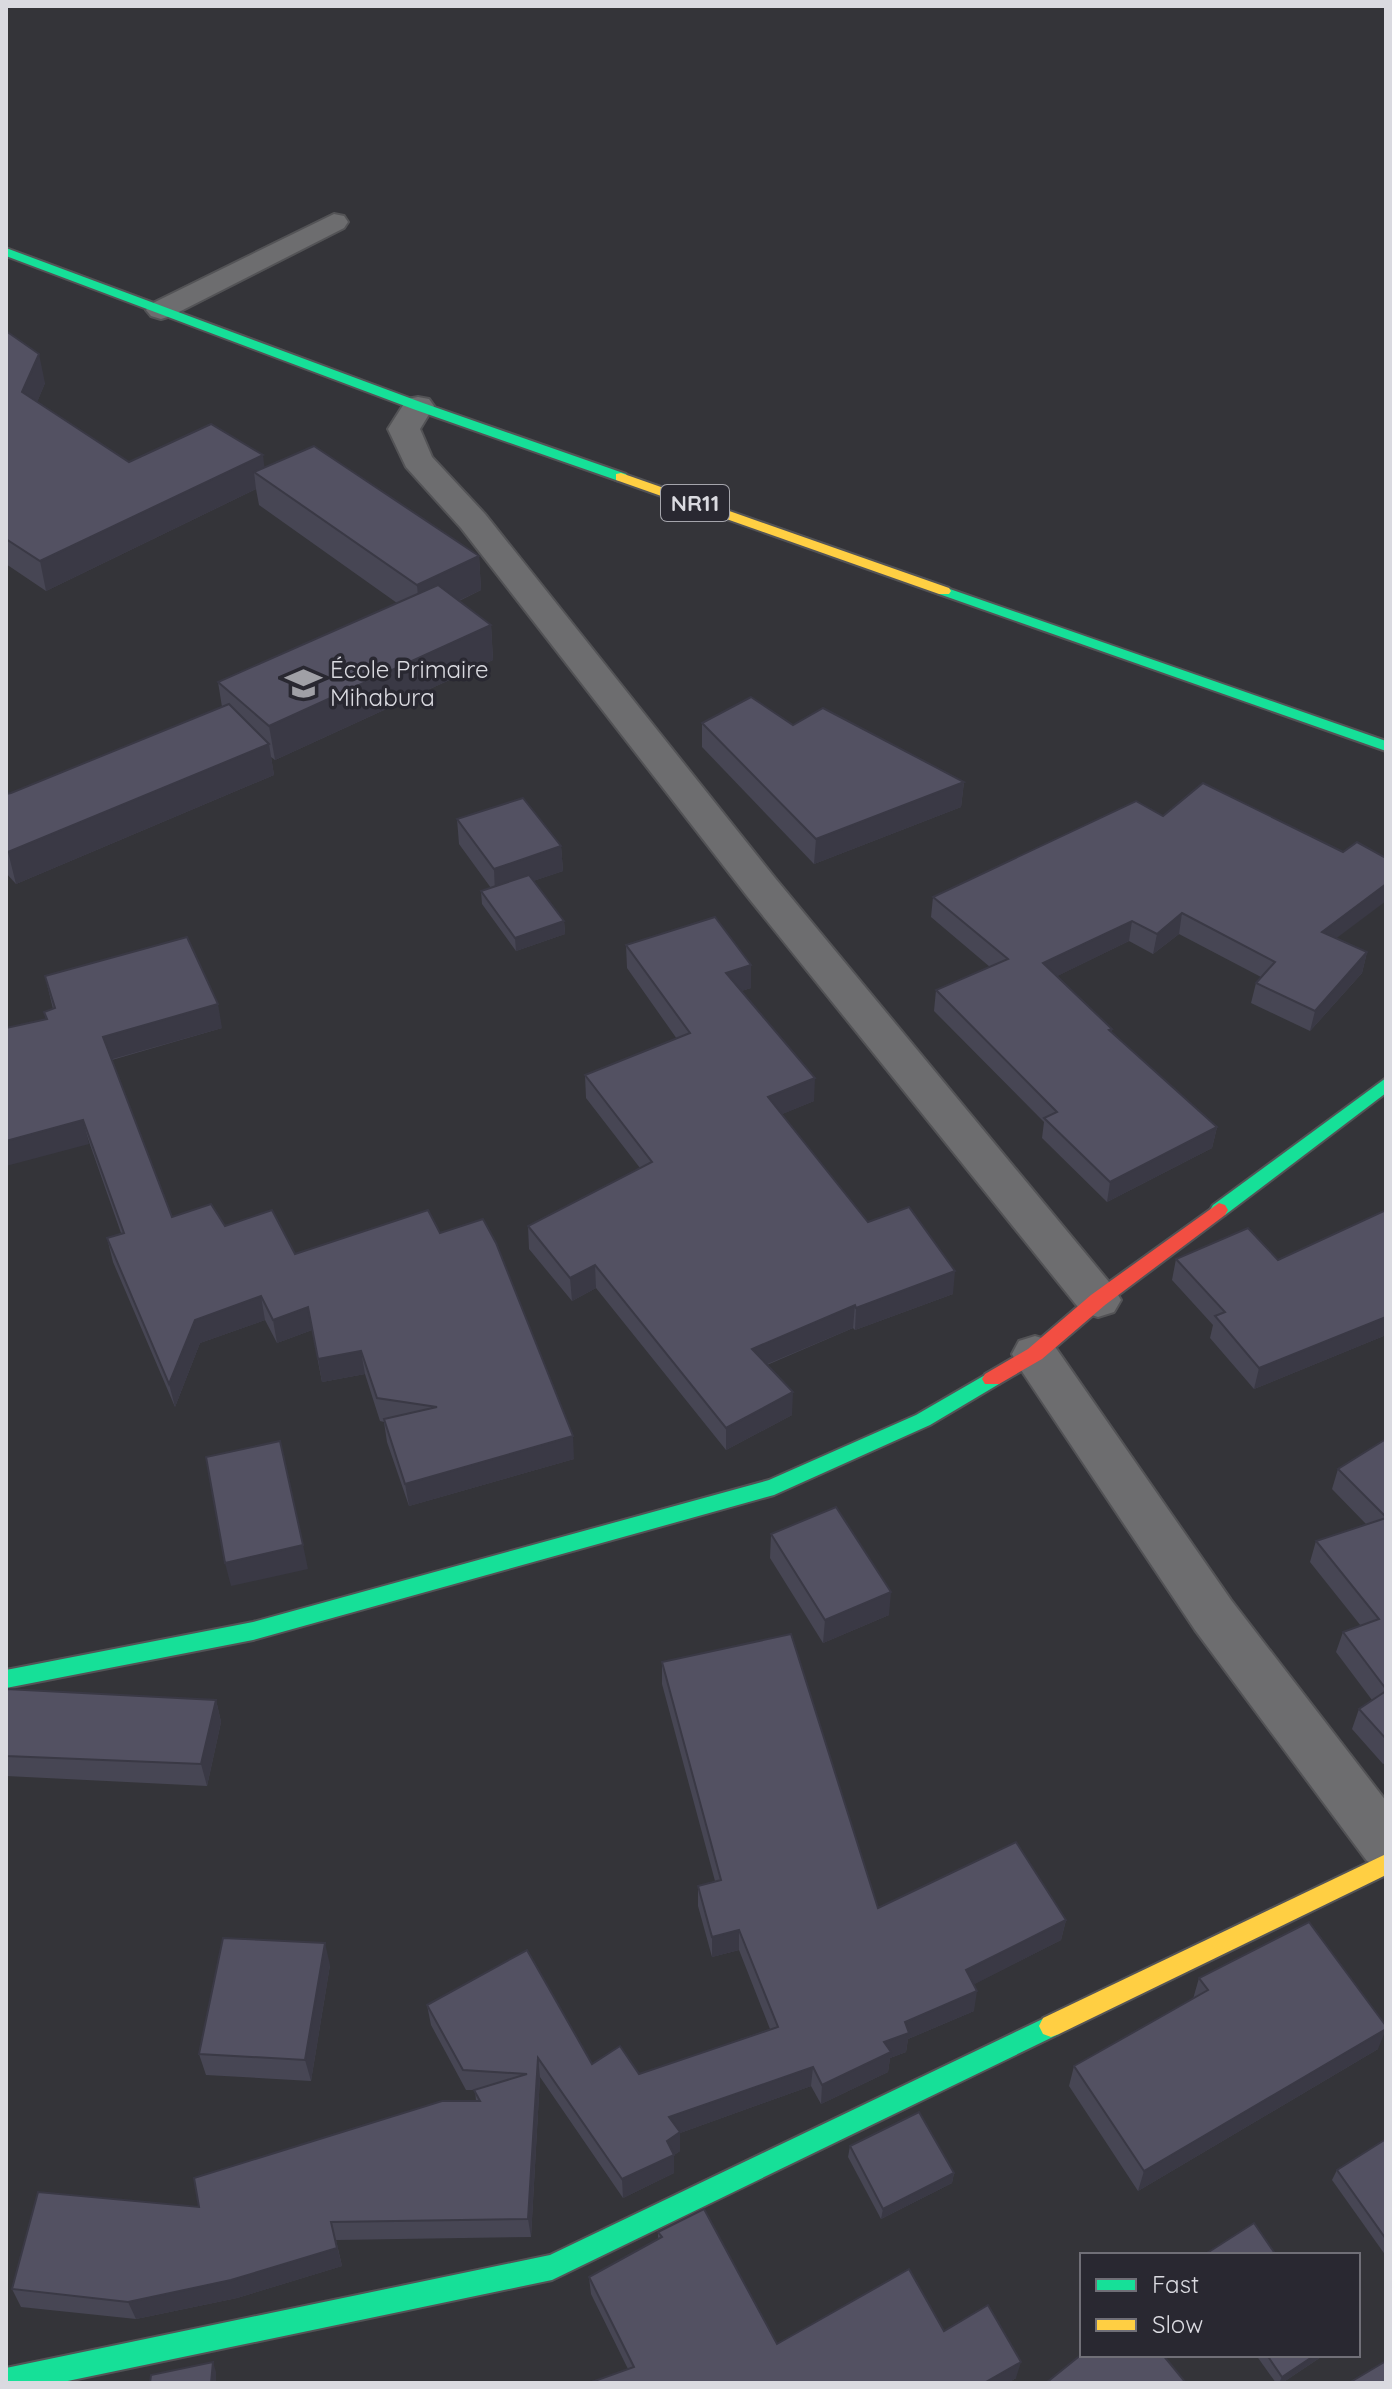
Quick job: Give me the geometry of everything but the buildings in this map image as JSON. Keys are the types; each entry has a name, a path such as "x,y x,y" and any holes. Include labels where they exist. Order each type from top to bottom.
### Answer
{"main road":[{"name":"NR11","path":"6,252 418,406 1386,746"},
{"path":"6,1679 253,1631 774,1487 923,1420 1035,1354 1098,1300 1386,1084"},
{"path":"6,2381 552,2267 1386,1864"}],"street":[{"path":"161,310 334,222"},
{"path":"418,406 404,429 417,460 473,521 761,887 1098,1300"},
{"path":"1035,1354 1213,1615 1386,1844"}],"traffic: fast":[{"path":"6,252 418,406 621,477"},
{"path":"944,591 1386,746"},
{"path":"1219,1210 1386,1084"},
{"path":"6,1679 253,1631 774,1487 923,1420 992,1379"},
{"path":"6,2381 552,2267 1051,2026"}],"traffic: slow":[{"path":"621,477 944,591"},
{"path":"1051,2026 1386,1864"}],"traffic: jam":[{"path":"992,1379 1035,1354 1098,1300 1219,1210"}],"place":[{"name":"École Primaire Mihabura","path":"304,684"}]}
